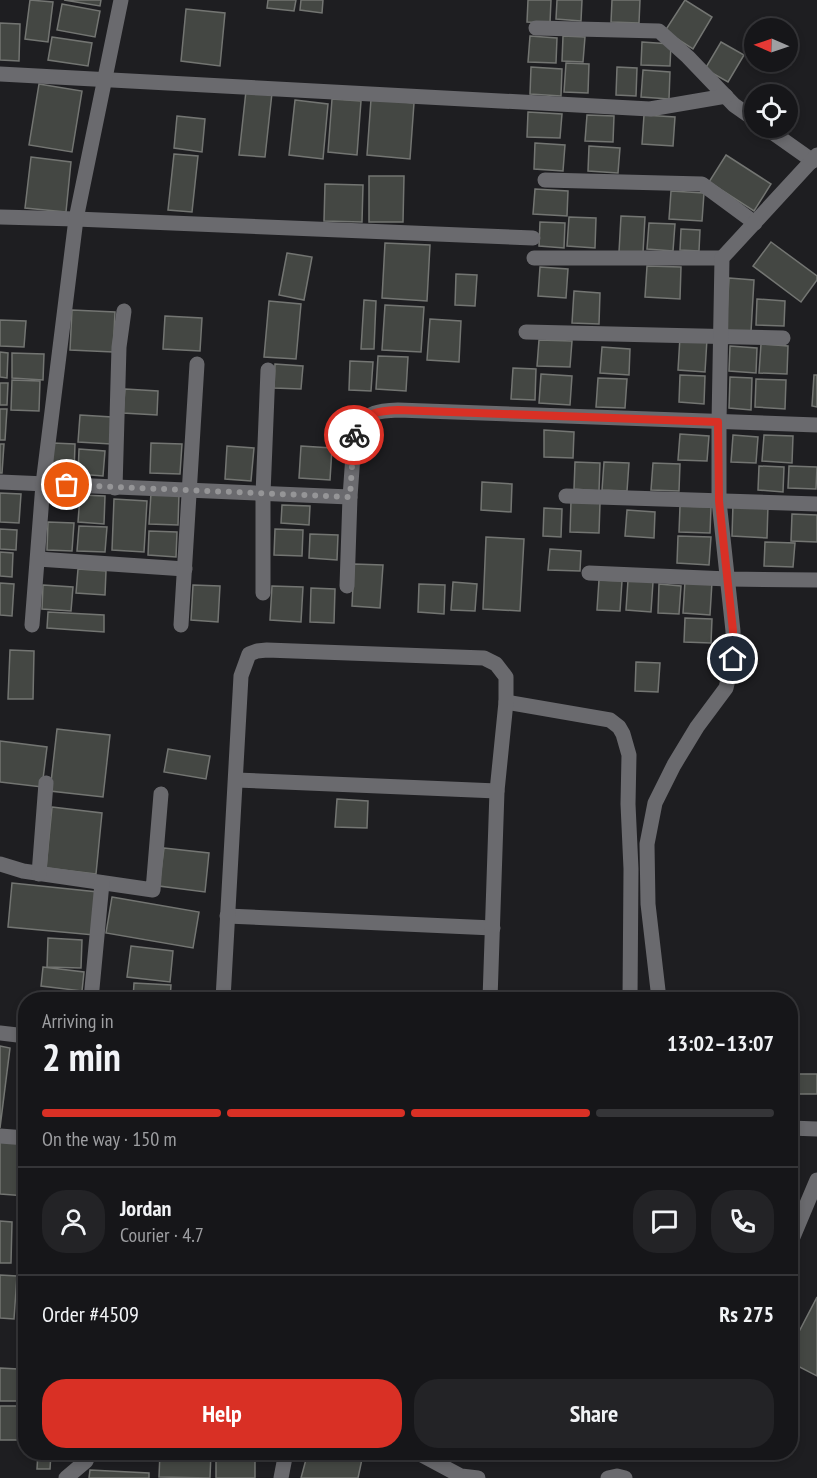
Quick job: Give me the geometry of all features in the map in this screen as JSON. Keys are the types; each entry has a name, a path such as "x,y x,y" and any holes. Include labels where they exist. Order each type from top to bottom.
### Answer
{"street":[{"path":"32,625 43,484 76,219 121,0"},
{"path":"536,28 658,31 744,112"},
{"path":"0,74 650,109 726,96"},
{"path":"658,992 648,904 647,844 655,803 697,727 726,688 733,659 733,631 719,501 718,422 722,258 815,158 782,138"},
{"path":"545,180 702,184 755,223"},
{"path":"0,217 534,238"},
{"path":"534,258 722,258"},
{"path":"115,488 119,347 124,311"},
{"path":"526,332 783,338"},
{"path":"181,625 197,364"},
{"path":"262,593 268,370"},
{"path":"347,586 355,427 366,417 379,411 817,425"},
{"path":"0,482 350,497"},
{"path":"566,496 817,504"},
{"path":"38,559 185,569"},
{"path":"589,573 817,580"},
{"path":"223,992 241,676 249,654 257,651 484,658 496,664 506,677 506,702 497,791 490,992"},
{"path":"506,702 610,720 619,727 623,734 629,755 630,992"},
{"path":"236,780 497,791"},
{"path":"39,874 46,783"},
{"path":"0,864 23,872 153,890 161,794"},
{"path":"92,992 102,883"},
{"path":"227,916 493,928"},
{"path":"0,1033 18,1035"},
{"path":"798,1128 817,1129"},
{"path":"0,1136 18,1137"},
{"path":"798,1225 817,1180"},
{"path":"66,1478 86,1460"},
{"path":"282,1478 285,1460"},
{"path":"431,1460 461,1476 478,1478"},
{"path":"608,1478 617,1476 625,1478"}],"building":[{"path":"30,0 53,2 48,42 25,39"},
{"path":"64,0 101,0 100,6"},
{"path":"268,0 296,0 294,11 267,8"},
{"path":"301,0 323,0 322,13 300,10"},
{"path":"528,0 551,0 550,23 527,22"},
{"path":"557,0 582,0 581,21 556,19"},
{"path":"612,0 640,0 639,23 611,22"},
{"path":"685,0 712,17 693,49 665,31"},
{"path":"62,4 100,11 95,37 57,30"},
{"path":"186,9 225,13 220,66 181,61"},
{"path":"0,23 20,24 19,61 0,60"},
{"path":"530,36 557,38 556,63 528,62"},
{"path":"563,36 585,37 583,62 562,61"},
{"path":"52,37 92,43 88,66 48,60"},
{"path":"642,42 671,44 670,66 641,65"},
{"path":"721,42 744,55 728,82 705,69"},
{"path":"566,63 589,64 588,93 564,92"},
{"path":"531,67 562,69 561,96 530,94"},
{"path":"617,67 637,68 636,96 616,95"},
{"path":"643,70 670,72 669,99 641,97"},
{"path":"39,84 82,91 72,152 29,145"},
{"path":"246,91 272,93 265,157 239,155"},
{"path":"332,99 361,101 357,155 328,152"},
{"path":"371,99 414,103 410,159 367,155"},
{"path":"295,100 328,104 323,159 289,155"},
{"path":"528,112 562,114 560,138 527,137"},
{"path":"587,115 614,116 613,142 585,141"},
{"path":"644,115 675,117 673,146 642,144"},
{"path":"177,116 205,119 202,152 174,148"},
{"path":"535,143 565,145 563,171 534,169"},
{"path":"589,146 620,148 618,173 588,171"},
{"path":"174,154 198,156 192,212 168,210"},
{"path":"726,155 771,184 754,211 709,182"},
{"path":"31,157 71,162 66,212 25,208"},
{"path":"369,176 404,176 403,222 369,222"},
{"path":"325,184 363,185 362,222 324,221"},
{"path":"535,189 568,191 567,216 533,214"},
{"path":"671,191 704,193 702,221 669,219"},
{"path":"621,216 645,217 643,253 619,252"},
{"path":"569,217 596,218 595,248 567,246"},
{"path":"540,222 565,223 564,248 539,246"},
{"path":"649,223 675,224 673,251 647,249"},
{"path":"681,229 700,230 699,251 680,250"},
{"path":"771,242 817,276 817,280 801,302 753,266"},
{"path":"385,243 430,245 427,301 382,298"},
{"path":"287,253 312,257 304,300 279,295"},
{"path":"647,266 681,267 680,299 645,297"},
{"path":"540,267 568,269 566,298 538,296"},
{"path":"456,274 477,275 475,306 455,305"},
{"path":"729,278 754,280 751,332 726,331"},
{"path":"574,291 600,293 599,324 572,323"},
{"path":"757,299 785,301 784,326 756,325"},
{"path":"364,300 376,301 374,349 361,349"},
{"path":"269,301 301,304 296,359 264,357"},
{"path":"385,305 424,307 421,352 382,350"},
{"path":"72,310 115,312 113,352 70,350"},
{"path":"165,316 202,318 200,351 163,349"},
{"path":"430,319 461,321 459,362 427,360"},
{"path":"0,320 26,321 24,347 0,346"},
{"path":"680,337 707,339 705,372 678,370"},
{"path":"539,340 572,341 570,367 537,366"},
{"path":"761,344 788,346 787,374 759,373"},
{"path":"730,346 757,348 756,373 729,371"},
{"path":"602,347 630,349 629,375 600,373"},
{"path":"0,352 8,353 7,378 0,377"},
{"path":"12,353 44,354 43,380 12,378"},
{"path":"378,356 408,357 406,391 376,389"},
{"path":"350,361 373,362 371,391 349,390"},
{"path":"275,364 303,366 301,389 274,388"},
{"path":"513,368 536,369 535,400 511,399"},
{"path":"541,374 572,376 570,405 539,403"},
{"path":"680,375 705,376 704,404 679,402"},
{"path":"814,375 817,375 817,407 812,406"},
{"path":"730,377 752,378 751,410 729,408"},
{"path":"598,378 627,379 625,408 596,407"},
{"path":"756,379 786,380 785,409 755,407"},
{"path":"12,380 40,381 39,411 11,410"},
{"path":"0,383 8,383 7,405 0,405"},
{"path":"125,389 158,391 157,415 123,413"},
{"path":"0,409 7,409 5,440 0,440"},
{"path":"80,415 112,417 111,444 78,442"},
{"path":"544,430 574,432 573,458 544,457"},
{"path":"680,434 709,436 707,461 678,460"},
{"path":"733,435 758,437 756,463 731,462"},
{"path":"764,435 793,436 792,463 762,461"},
{"path":"53,443 75,444 74,474 52,473"},
{"path":"151,443 182,444 180,474 150,473"},
{"path":"0,444 4,444 2,473 0,473"},
{"path":"227,446 254,448 251,481 225,479"},
{"path":"301,446 332,448 330,480 299,478"},
{"path":"79,449 105,451 103,476 78,474"},
{"path":"575,462 600,463 599,491 574,489"},
{"path":"604,462 629,463 627,491 602,490"},
{"path":"653,463 680,464 679,491 651,490"},
{"path":"759,466 784,467 783,492 758,490"},
{"path":"789,466 817,467 816,489 788,488"},
{"path":"482,482 512,484 511,512 481,510"},
{"path":"0,493 21,494 19,523 0,522"},
{"path":"151,493 179,494 178,525 149,524"},
{"path":"80,495 105,496 104,524 78,522"},
{"path":"114,499 147,501 144,552 112,550"},
{"path":"571,501 600,503 599,533 570,532"},
{"path":"733,503 768,505 767,538 732,536"},
{"path":"282,505 310,506 309,525 281,523"},
{"path":"680,506 711,507 710,533 679,532"},
{"path":"544,508 562,509 561,537 543,536"},
{"path":"627,510 655,512 654,538 625,536"},
{"path":"792,514 817,515 817,542 791,541"},
{"path":"48,522 74,523 72,551 47,550"},
{"path":"79,526 107,527 105,552 77,551"},
{"path":"0,529 17,530 16,550 0,549"},
{"path":"275,529 303,530 302,556 274,555"},
{"path":"149,531 177,532 176,557 148,555"},
{"path":"310,534 338,535 337,560 309,558"},
{"path":"678,536 711,537 709,565 677,563"},
{"path":"486,537 524,539 520,611 483,609"},
{"path":"765,542 795,543 793,567 764,566"},
{"path":"550,549 581,551 580,571 548,570"},
{"path":"0,552 13,553 12,577 0,576"},
{"path":"354,564 383,565 380,608 352,606"},
{"path":"78,569 106,571 105,595 76,593"},
{"path":"599,580 622,581 620,611 597,610"},
{"path":"628,580 653,582 651,612 626,610"},
{"path":"685,581 712,582 710,615 683,613"},
{"path":"453,582 477,584 475,611 451,610"},
{"path":"0,583 14,584 12,616 0,615"},
{"path":"419,584 445,585 444,614 418,612"},
{"path":"659,584 681,586 679,614 658,613"},
{"path":"43,585 73,587 71,611 42,609"},
{"path":"193,585 220,586 218,622 191,620"},
{"path":"272,586 303,587 301,622 270,620"},
{"path":"311,588 335,589 334,623 310,622"},
{"path":"48,612 104,615 104,632 47,628"},
{"path":"685,618 712,619 711,643 684,642"},
{"path":"10,650 34,651 33,699 8,699"},
{"path":"636,662 660,663 658,692 635,691"},
{"path":"57,729 110,735 103,797 50,791"},
{"path":"0,741 47,747 42,787 0,782"},
{"path":"168,749 210,756 206,779 164,772"},
{"path":"337,799 368,801 367,828 335,827"},
{"path":"52,807 102,813 96,874 46,868"},
{"path":"164,848 209,853 205,892 159,886"},
{"path":"12,883 98,892 94,935 8,927"},
{"path":"112,897 199,912 193,948 106,933"},
{"path":"48,938 82,940 81,968 47,967"},
{"path":"131,946 173,951 170,982 127,977"},
{"path":"43,967 84,972 82,991 41,986"},
{"path":"134,983 171,985 170,992 133,992"},
{"path":"0,1046 10,1048 0,1128"},
{"path":"799,1074 817,1074 817,1094 798,1094"},
{"path":"0,1141 18,1142 18,1195 0,1194"},
{"path":"0,1221 12,1222 11,1263 0,1263"},
{"path":"0,1275 17,1276 14,1319 0,1318"},
{"path":"817,1297 817,1376 798,1366 798,1334"},
{"path":"0,1368 18,1369 18,1401 0,1401"},
{"path":"0,1406 18,1406 18,1440 0,1440"},
{"path":"38,1460 51,1460 50,1469 37,1469"},
{"path":"160,1460 211,1460 210,1478 159,1477"},
{"path":"216,1460 255,1460 255,1478 216,1478"},
{"path":"306,1460 362,1460 358,1478 301,1478"},
{"path":"90,1470 149,1473 149,1478 89,1478"}],"way so far":[{"path":"67,485 350,497 354,435"}],"route":[{"path":"354,435 355,427 366,417 379,411 398,410 718,422 719,501 733,631 733,659"}]}
